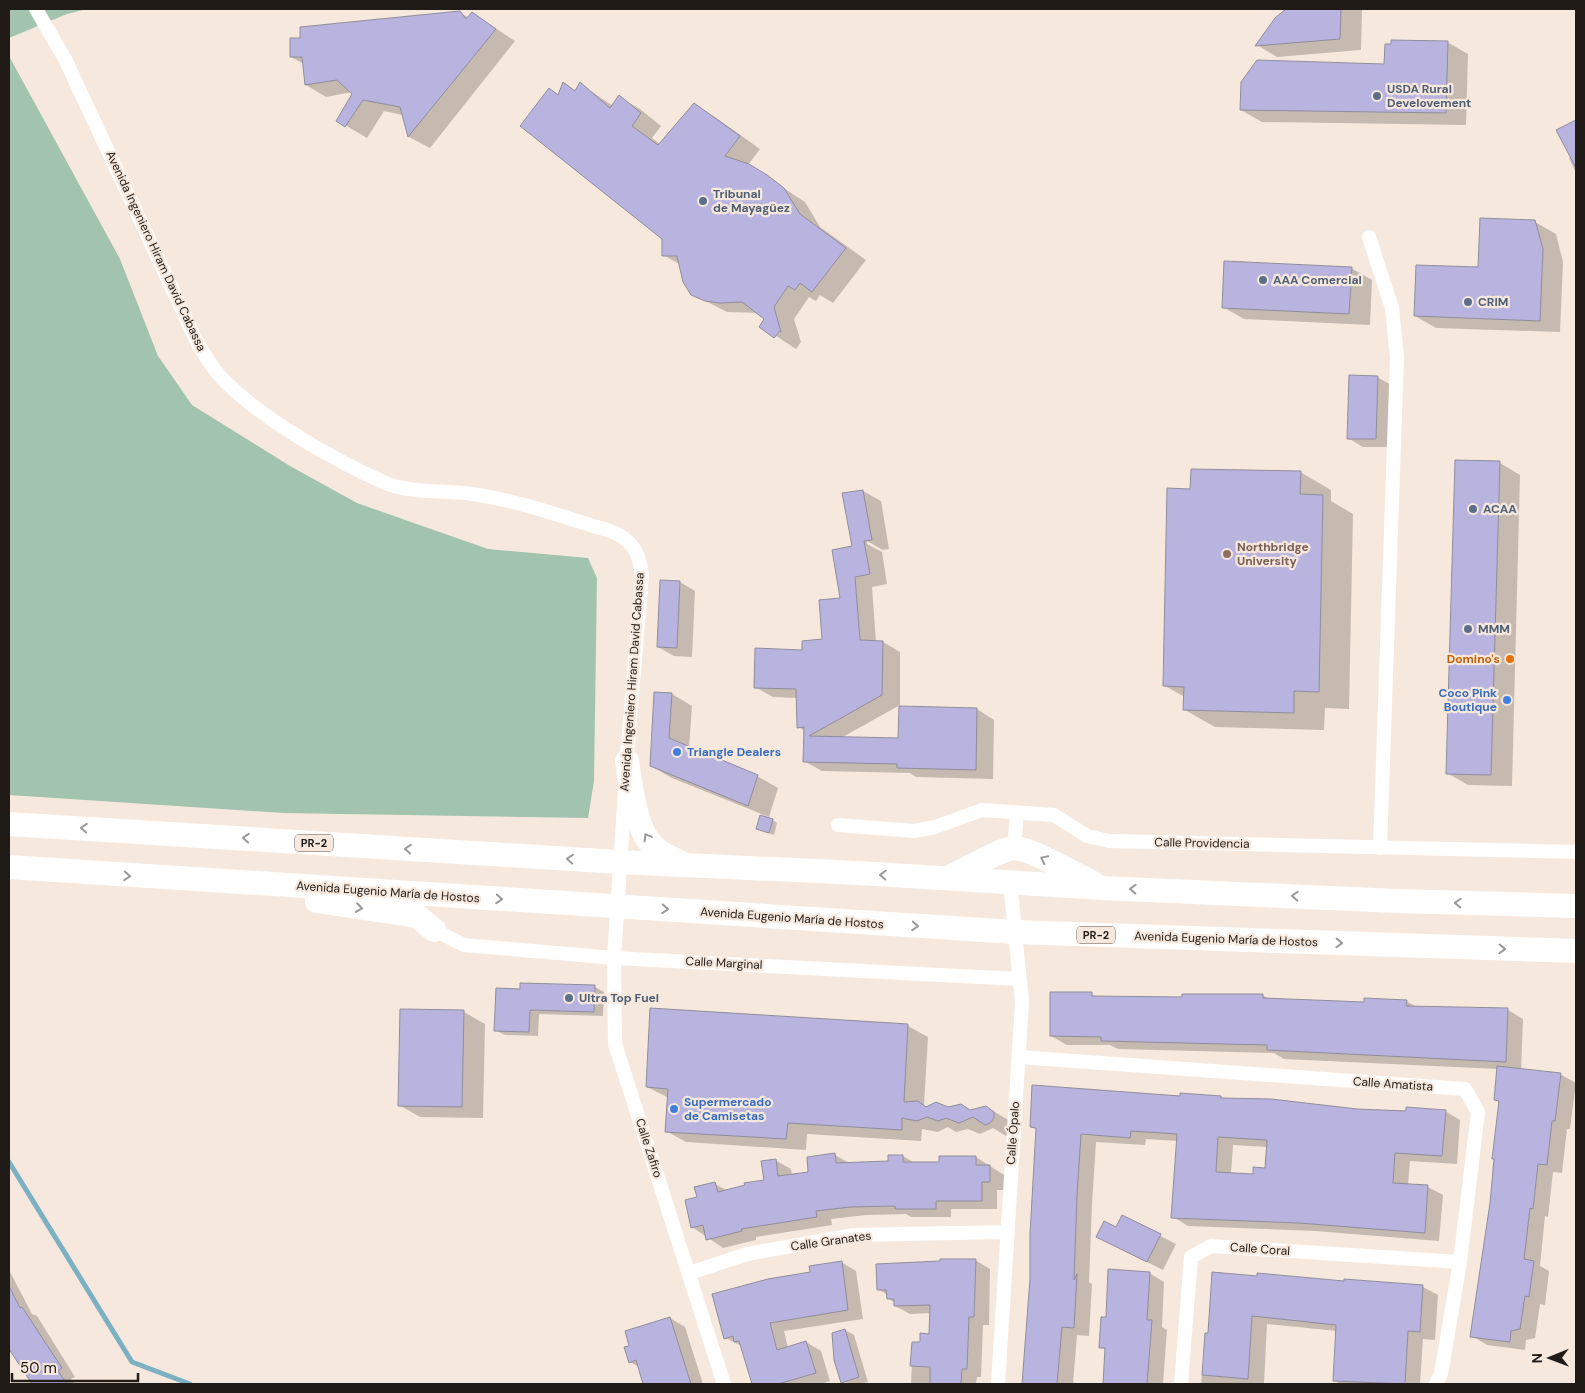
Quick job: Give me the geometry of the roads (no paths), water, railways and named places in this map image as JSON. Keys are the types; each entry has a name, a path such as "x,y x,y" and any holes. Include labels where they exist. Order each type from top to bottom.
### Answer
{"highway":[{"path":"627,761 632,794 641,825 654,847 685,866"},
{"name":"PR-2","path":"9,824 685,866 948,878 1103,888 1397,901 1576,906"},
{"path":"948,878 1014,848 1032,853 1103,888"},
{"name":"Avenida Eugenio María de Hostos","path":"9,867 155,878 1015,932 1576,951"},
{"path":"155,878 417,916 434,930"}],"street":[{"name":"Avenida Ingeniero Hiram David Cabassa","path":"36,9 65,60 198,344 213,368 229,386 254,407 314,446 384,483 415,489 473,494 546,511 619,535 633,547 638,556 642,576 617,906"},
{"path":"1369,237 1392,308 1397,358 1380,848"},
{"name":"Calle Providencia","path":"838,825 914,831 935,827 982,810 1054,816 1087,836 1109,841 1576,852"},
{"path":"1014,848 1017,813"},
{"name":"Calle Ópalo","path":"998,1384 1006,1232 1022,1002 1010,882"},
{"name":"Calle Zafiro","path":"617,906 614,958 615,1044 690,1273 724,1384"},
{"name":"Calle Marginal","path":"434,930 464,945 614,958 1019,979"},
{"name":"Calle Amatista","path":"1019,1057 1465,1089 1478,1112 1460,1262 1441,1374 1436,1384"},
{"name":"Calle Granates","path":"690,1273 747,1254 854,1235 1006,1232"},
{"name":"Calle Coral","path":"1181,1384 1191,1257 1210,1246 1460,1262"}],"waterway":[{"path":"9,1162 132,1362 190,1384"}],"place":[{"name":"USDA Rural Develovement","path":"1377,96"},
{"name":"Tribunal de Mayagüez","path":"703,201"},
{"name":"AAA Comercial","path":"1263,280"},
{"name":"CRIM","path":"1468,302"},
{"name":"ACAA","path":"1473,509"},
{"name":"Northbridge University","path":"1227,554"},
{"name":"MMM","path":"1468,629"},
{"name":"Domino's","path":"1510,659"},
{"name":"Coco Pink Boutique","path":"1507,700"},
{"name":"Triangle Dealers","path":"677,752"},
{"name":"Ultra Top Fuel","path":"569,998"},
{"name":"Supermercado de Camisetas","path":"674,1109"}]}
